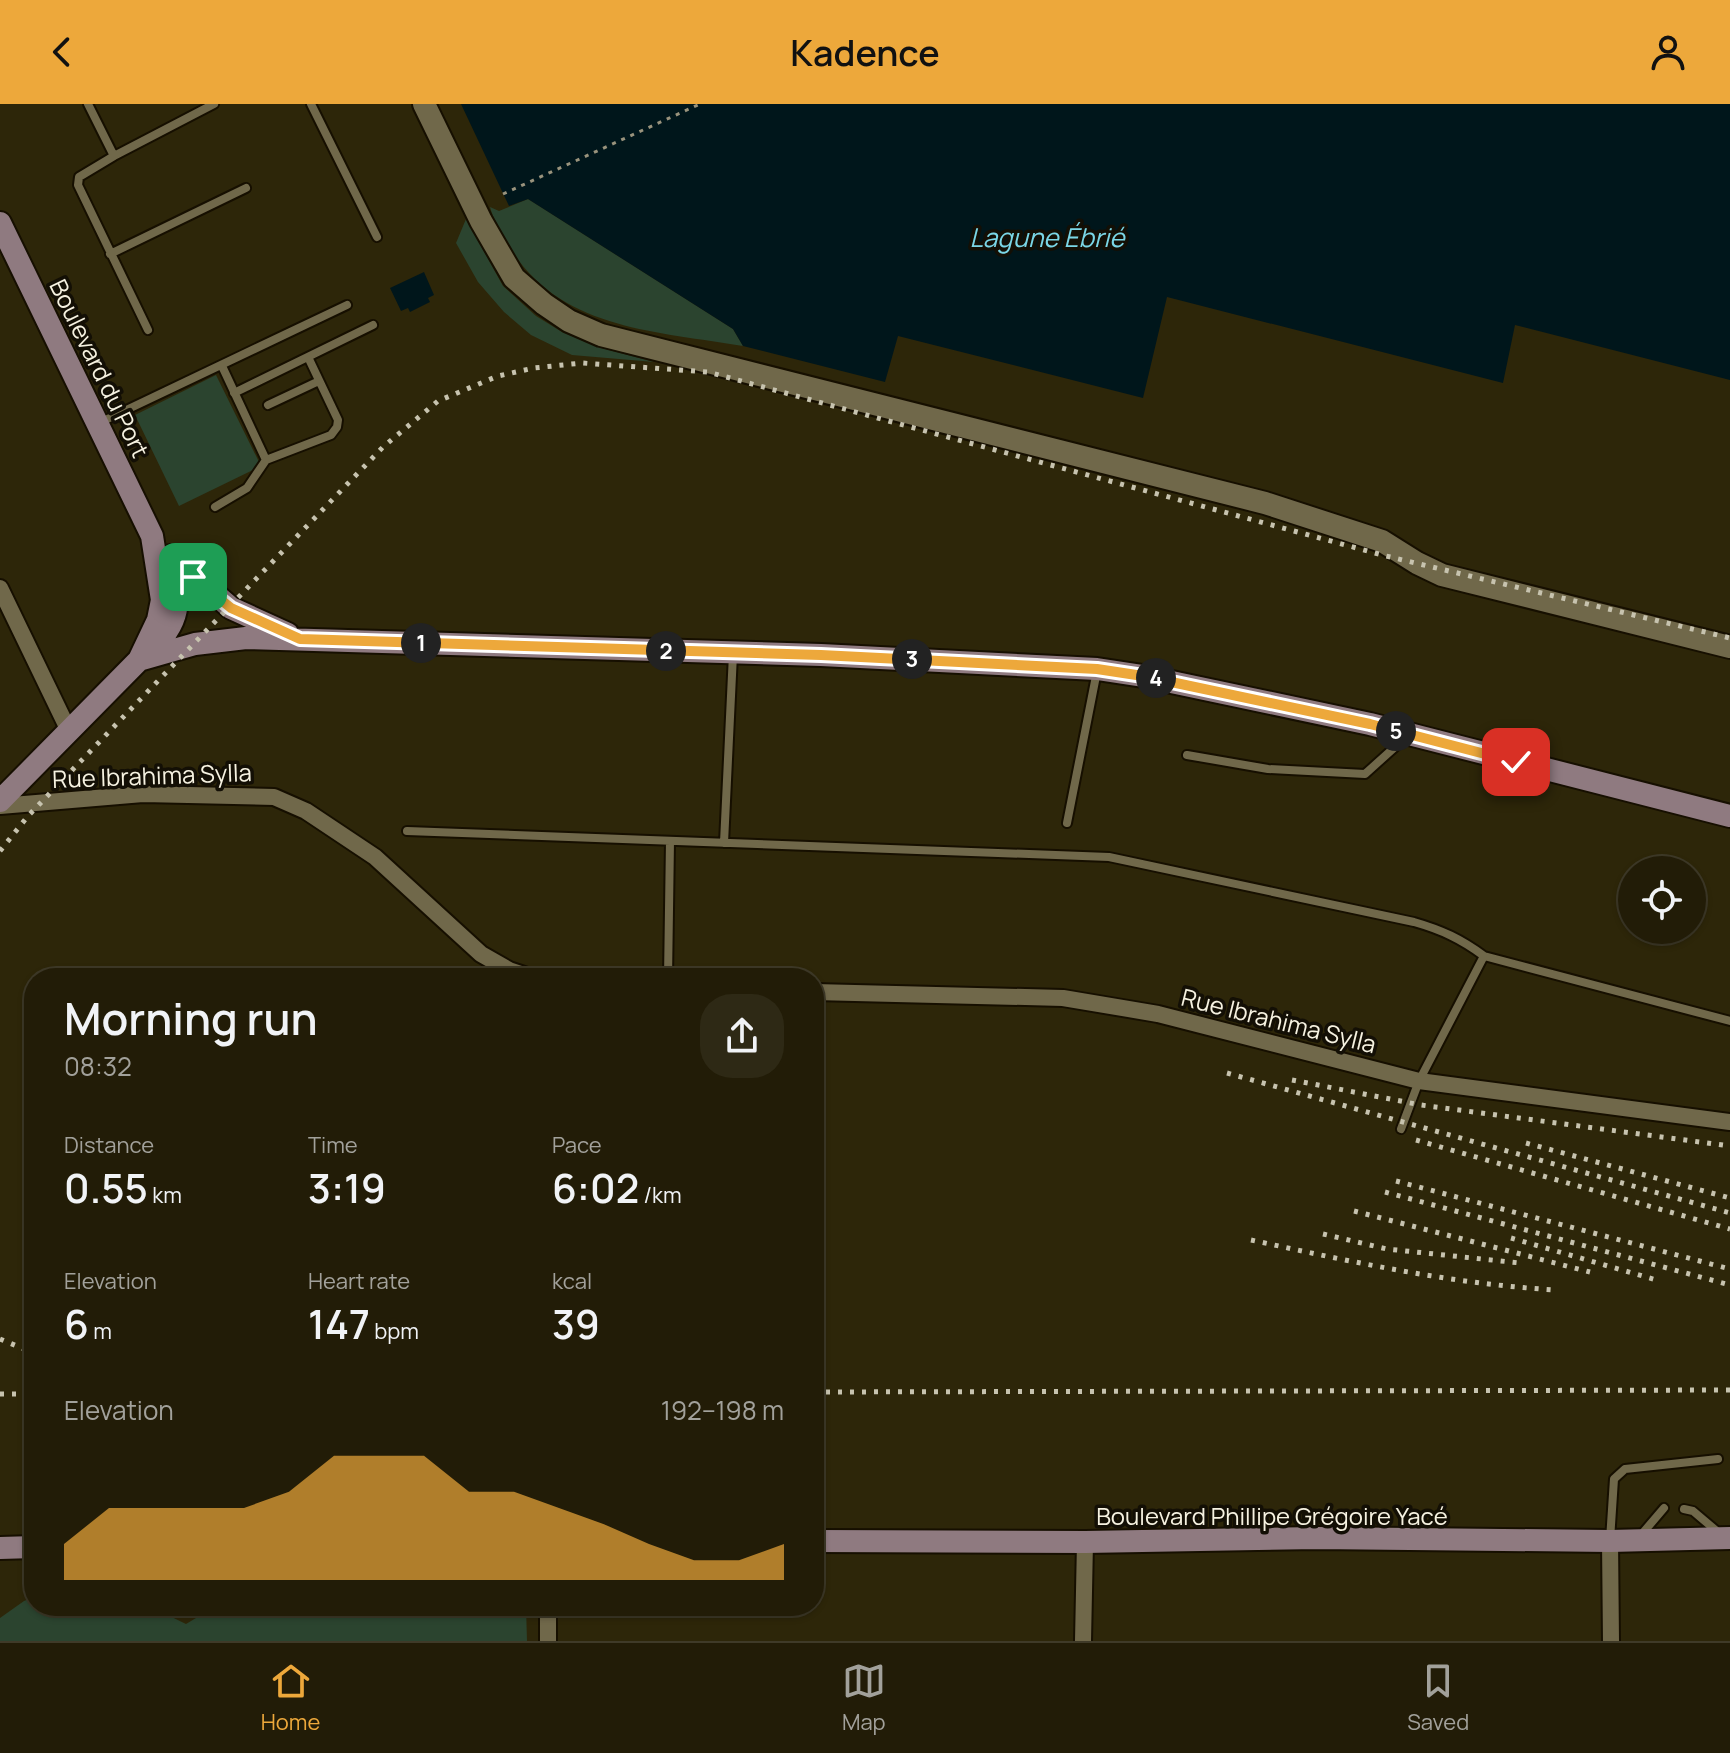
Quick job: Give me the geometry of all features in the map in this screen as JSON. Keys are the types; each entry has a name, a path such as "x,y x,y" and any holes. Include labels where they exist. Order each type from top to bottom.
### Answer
{"main road":[{"name":"Boulevard du Port","path":"0,223 152,536 162,600 158,620 139,660"},
{"name":"Boulevard du Port","path":"152,536 231,608 300,639"},
{"path":"0,804 159,643 175,616 179,593 174,558"},
{"path":"139,660 195,644 223,640 300,639 981,661 1097,669 1285,705 1730,816"},
{"name":"Boulevard Phillipe Grégoire Yacé","path":"824,1541 1085,1542 1317,1538 1610,1541 1728,1538"},
{"path":"0,1548 24,1547"}],"street":[{"path":"424,104 481,221 514,278 569,321 601,335 1265,503 1382,541 1442,575 1730,647"},
{"path":"0,588 69,731"},
{"name":"Rue Ibrahima Sylla","path":"0,804 143,794 274,797 306,811 375,857 481,954 506,968"},
{"name":"Rue Ibrahima Sylla","path":"824,992 1063,998 1173,1018 1419,1081 1730,1122"},
{"path":"1610,1541 1611,1641"},
{"path":"1083,1641 1085,1542"},
{"path":"548,1616 548,1641"}],"lane":[{"path":"88,104 114,156"},
{"path":"148,330 78,185 79,177 214,104"},
{"path":"311,104 377,237"},
{"path":"110,254 246,188"},
{"path":"98,423 347,305"},
{"path":"234,393 373,325"},
{"path":"215,507 247,488 266,460 331,435 337,427 338,420 308,357"},
{"path":"222,366 266,460"},
{"path":"268,405 319,381"},
{"path":"724,843 733,653"},
{"path":"1067,823 1097,669"},
{"path":"1187,755 1268,769 1365,774 1409,735"},
{"path":"407,831 1109,857 1414,922 1461,939 1484,956 1730,1021"},
{"path":"668,968 670,841"},
{"path":"1401,1129 1419,1081 1484,956"},
{"path":"1610,1541 1614,1479 1625,1469 1718,1459"},
{"path":"1637,1540 1664,1508"},
{"path":"1684,1509 1693,1511 1728,1538"}],"path":[{"path":"503,194 700,104"}],"green space":[{"path":"528,199 733,329 743,346 612,322 582,311 554,295 530,274 509,246 490,207 499,211"},
{"path":"466,219 503,286 536,316 562,332 598,347 654,362 572,355 531,335 504,312 478,282 456,243"},
{"path":"216,375 261,466 179,506 135,415"},
{"path":"24,1601 24,1616 170,1616 186,1624 199,1616 526,1616 527,1641 0,1641 0,1618"}],"water":[{"name":"Lagune Ébrié","path":"461,104 1730,104 1730,380 1515,325 1503,383 1167,297 1143,398 898,336 885,382 743,346 733,329 528,199 509,206"},
{"path":"424,272 434,295 428,298 430,302 410,312 408,308 401,311 390,288"}],"railway":[{"path":"0,851 28,816 383,447 438,401 498,376 534,368 582,363 708,372 1386,556 1730,638"},
{"path":"1227,1073 1730,1213"},
{"path":"1292,1080 1421,1105 1730,1146"},
{"path":"1416,1140 1730,1229"},
{"path":"1526,1143 1730,1198"},
{"path":"1396,1181 1730,1269"},
{"path":"1385,1192 1730,1285"},
{"path":"1354,1211 1590,1272"},
{"path":"1323,1234 1387,1249 1520,1263"},
{"path":"1511,1238 1660,1281"},
{"path":"1251,1240 1441,1277 1556,1290"},
{"path":"0,1339 24,1349"},
{"path":"824,1392 1730,1390"},
{"path":"0,1394 24,1394"}],"route":[{"path":"193,577 231,608 300,639 981,661 1097,669 1370,724 1516,762"}]}
